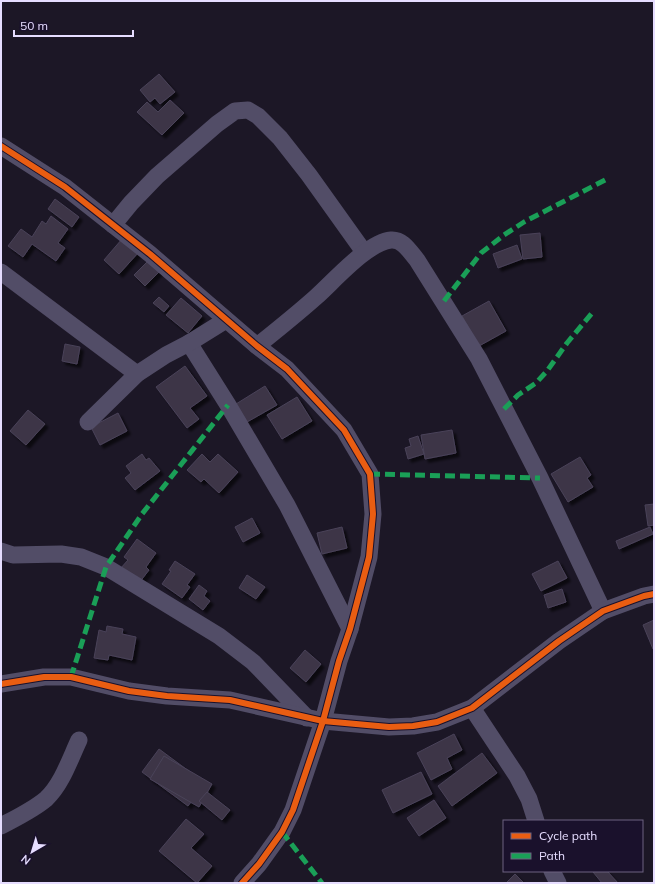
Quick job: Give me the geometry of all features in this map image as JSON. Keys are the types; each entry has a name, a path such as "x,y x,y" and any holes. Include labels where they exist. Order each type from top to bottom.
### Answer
{"street":[{"path":"113,225 131,202 157,176 217,124 235,111 248,110 258,116 280,138 309,175 364,252"},
{"path":"1,146 65,187 150,254 226,320 287,369 344,430 370,474 373,514 369,557 350,629 339,661 315,719 293,810 282,832 260,864 242,883"},
{"path":"257,346 315,298 364,252 380,242 392,240 400,242 407,247 417,260 479,359 540,478 603,611"},
{"path":"1,272 137,374"},
{"path":"88,422 137,374 166,355 189,343 226,320"},
{"path":"189,343 228,405 286,505 350,629"},
{"path":"1,551 13,555 61,554 81,557 106,567 237,648 315,719"},
{"path":"1,684 44,677 71,677 129,691 167,696 230,700 315,719 389,727 413,726 436,722 472,708 560,641 603,611 644,596 654,594"},
{"path":"472,708 517,776 529,799 536,820"},
{"path":"1,826 47,798 59,782 79,740"},
{"path":"552,872 558,883"}],"building":[{"path":"159,74 175,92 160,104 155,98 150,102 140,90"},
{"path":"170,100 184,113 162,135 137,112 147,102 158,112"},
{"path":"55,199 79,217 72,227 48,209"},
{"path":"51,216 68,229 58,243 65,248 56,261 32,244 23,257 8,246 21,229 32,237 42,221 46,224"},
{"path":"540,233 542,257 523,259 520,235"},
{"path":"122,239 138,253 119,274 104,260"},
{"path":"517,245 522,259 498,268 493,254"},
{"path":"150,259 161,270 145,286 134,275"},
{"path":"159,297 169,306 164,312 153,303"},
{"path":"181,298 202,316 188,333 166,315"},
{"path":"489,301 506,331 479,346 462,316"},
{"path":"65,344 80,347 77,364 62,361"},
{"path":"185,366 207,396 190,408 199,419 187,428 156,387"},
{"path":"265,386 277,405 247,422 236,404"},
{"path":"297,397 312,421 282,439 267,415"},
{"path":"28,410 45,424 26,445 10,431"},
{"path":"118,413 127,431 100,445 91,427"},
{"path":"452,430 456,453 425,459 421,435"},
{"path":"418,436 424,454 408,459 405,448 411,446 409,439"},
{"path":"142,454 146,460 149,458 160,471 135,490 125,478 131,473 126,466"},
{"path":"202,454 210,462 218,454 238,472 219,493 204,479 201,482 187,470"},
{"path":"580,457 591,475 587,478 593,487 568,502 551,474"},
{"path":"654,504 654,525 648,526 645,505"},
{"path":"252,518 260,533 243,542 235,527"},
{"path":"342,527 347,548 322,554 317,533"},
{"path":"650,527 653,534 619,549 616,541"},
{"path":"137,539 156,553 146,567 149,570 139,583 120,569 128,560 124,557"},
{"path":"175,561 195,574 187,585 190,587 182,598 162,584 171,571 169,570"},
{"path":"558,561 567,578 541,591 532,574"},
{"path":"247,575 265,587 256,599 239,588"},
{"path":"199,585 207,591 204,596 210,601 203,610 189,599"},
{"path":"562,589 566,602 548,608 544,595"},
{"path":"654,620 654,649 653,649 643,625"},
{"path":"107,626 123,629 122,634 136,637 132,660 109,655 108,660 94,658 99,630 106,632"},
{"path":"305,650 321,664 306,682 290,668"},
{"path":"454,734 462,750 447,758 452,769 431,780 417,753"},
{"path":"159,749 205,783 188,806 142,772"},
{"path":"482,753 497,773 452,806 438,786"},
{"path":"164,756 212,784 199,807 150,779"},
{"path":"421,772 432,794 393,813 382,790"},
{"path":"207,792 230,810 222,820 199,801"},
{"path":"434,800 446,818 419,836 407,818"},
{"path":"186,819 204,834 191,848 212,866 197,883 159,851"},
{"path":"593,872 608,872 618,883 602,883"},
{"path":"515,874 524,883 506,883"}],"marked path":[{"path":"444,301 481,253 504,235 524,222 607,179"},
{"path":"504,409 518,395 536,383 593,312"},
{"path":"71,677 106,567 142,514 228,405"},
{"path":"370,474 540,478"},
{"path":"282,832 322,883"}],"cycle path":[{"path":"1,146 65,187 150,254 257,346 287,369 344,430 370,474 373,514 369,557 323,721 293,810 282,832 259,864 242,883"},
{"path":"1,684 44,677 71,677 129,691 167,696 230,700 323,721 389,727 413,726 437,722 472,708 559,641 603,611 644,596 654,594"}]}
